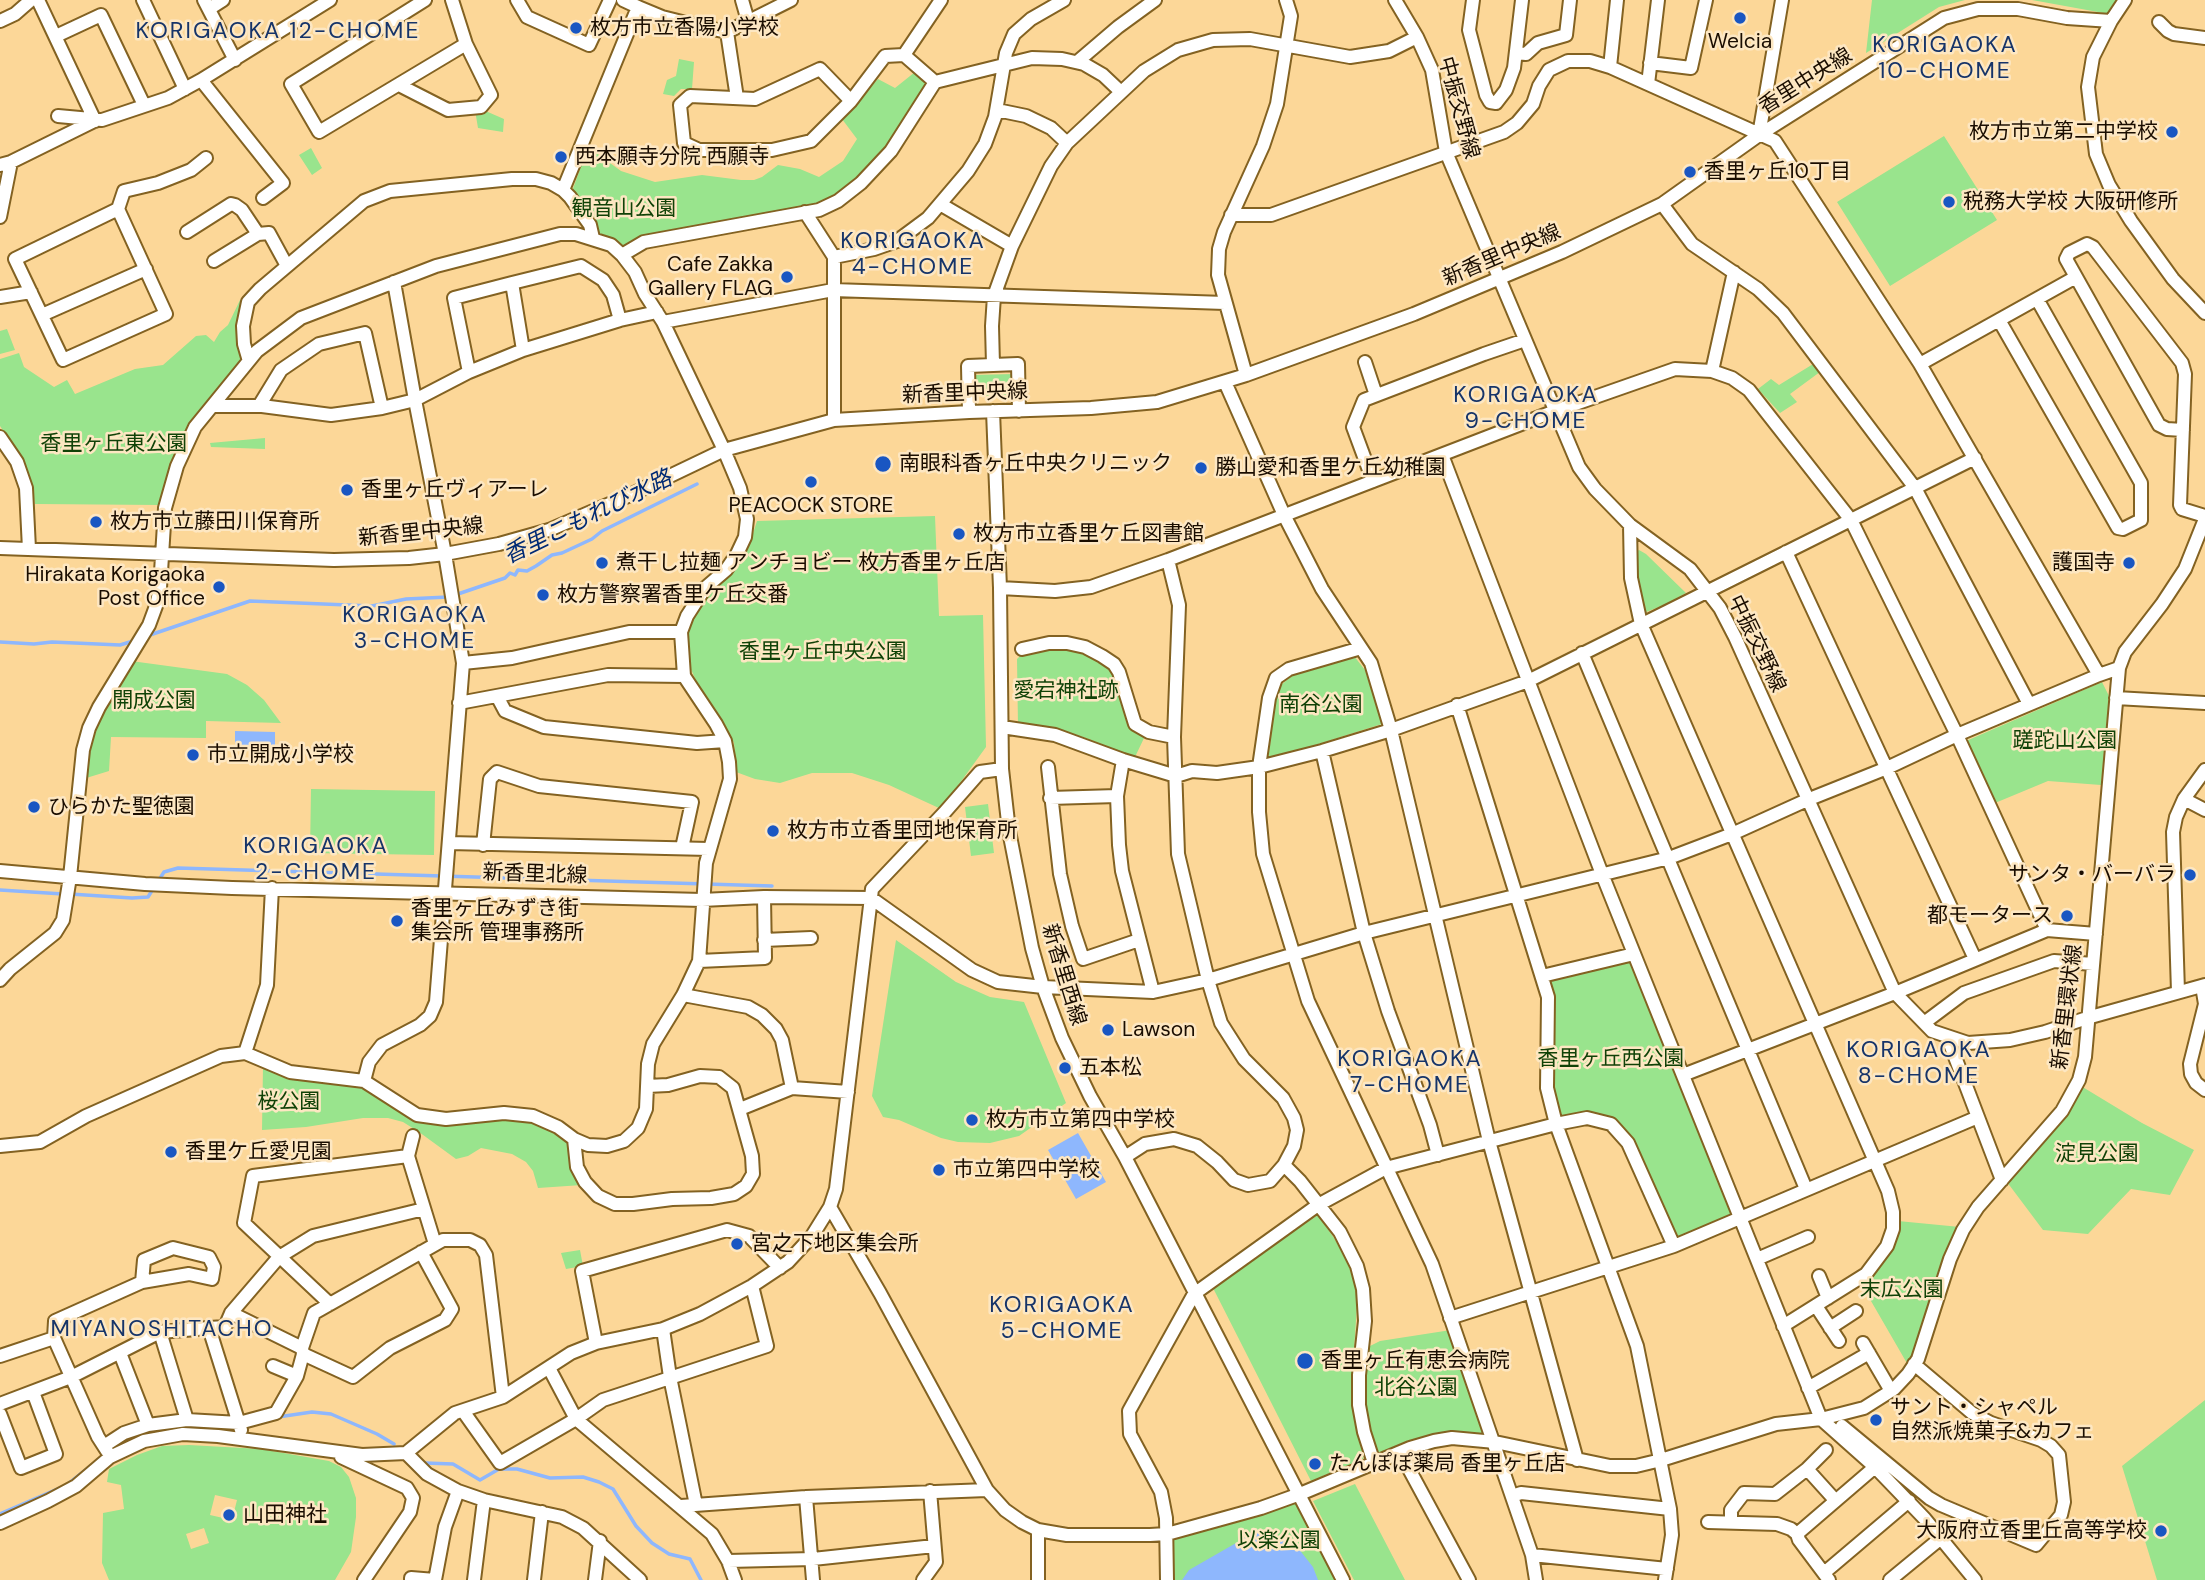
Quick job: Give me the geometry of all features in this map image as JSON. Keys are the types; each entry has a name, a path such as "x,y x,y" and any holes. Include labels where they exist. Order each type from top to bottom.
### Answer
{"street":[{"path":"0,21 15,14 31,0"},
{"path":"38,0 95,121"},
{"path":"143,0 185,89"},
{"path":"223,0 206,4 235,60"},
{"path":"58,116 102,120 167,98 235,60 330,0"},
{"path":"425,0 291,84 319,132 466,44"},
{"path":"398,85 448,110 481,107 491,95 466,44 452,0"},
{"path":"517,0 527,17 589,45 610,0"},
{"path":"623,0 683,23 727,32 791,0"},
{"path":"742,0 748,21"},
{"path":"904,55 939,0"},
{"path":"834,257 897,241 928,218 968,171 985,144 997,110 1006,53 1014,34 1031,19 1064,0"},
{"path":"1077,62 1118,27 1156,0"},
{"path":"1246,375 1224,303 1218,275 1219,250 1231,215 1263,146 1277,104 1291,16 1286,0"},
{"name":"中振交野線","path":"1395,0 1417,37 1432,71 1446,152 1578,467 1595,489 1630,524 1690,569 1720,608 1895,993 1932,1031 1968,1043 2010,1040 2045,1032 2087,1017 2203,985"},
{"path":"1473,0 1469,30 1490,102 1496,103 1506,90 1514,68 1522,0"},
{"path":"1516,53 1526,54 1538,43 1566,35 1570,0"},
{"path":"1610,66 1616,0"},
{"path":"1648,84 1658,0"},
{"path":"1650,63 1691,68 1706,0"},
{"path":"1759,135 1782,0"},
{"path":"2125,0 2093,57 2088,87 2096,154 2109,185 2131,221 2173,279 2205,313"},
{"path":"563,190 638,7"},
{"name":"香里中央線","path":"1759,135 1944,18 1978,9 2004,9 2111,21"},
{"path":"56,36 101,15 144,105"},
{"path":"2159,22 2168,32 2205,38"},
{"path":"727,32 737,98"},
{"path":"992,365 995,296 1012,246 1051,166 1067,143 1144,71 1178,50 1213,40 1250,39 1350,57 1389,51 1417,37"},
{"path":"851,101 820,69 755,99 690,96 680,105 684,144 699,150 772,150 811,141 851,101 885,56 904,55 935,82"},
{"path":"622,255 643,242 819,210 838,201 860,183 891,150 935,82 1032,58 1062,59 1077,62 1103,75 1121,92"},
{"path":"1231,215 1271,215 1504,132 1517,123 1533,104 1539,86 1549,70 1568,61 1590,61 1610,66 1775,141 1920,364 2099,675"},
{"path":"201,80 283,183 263,198"},
{"path":"997,110 1026,117 1051,128 1067,143"},
{"path":"0,217 5,164 95,121"},
{"name":"新香里中央線","path":"0,548 334,559 389,559 445,554 499,544 549,530 724,450 834,420 1091,408 1157,402 1246,375 1414,314 1562,252 1662,204 1759,135"},
{"path":"118,209 15,259 64,360 166,314 118,209 124,191 191,170 206,158"},
{"path":"249,361 243,326 248,302 365,201 390,191 536,179 563,190 590,225 593,238"},
{"path":"940,204 1012,246"},
{"path":"1662,204 1692,244 1758,289 1783,313 1915,488 2029,704"},
{"path":"187,232 231,205 242,209 258,234"},
{"path":"805,212 834,257 834,420"},
{"path":"214,261 258,234 269,233 287,266"},
{"path":"0,980 55,933 63,920 68,895 79,779 89,728 145,631 156,606 165,508 177,466 195,427 257,351 301,318 436,266 560,234 576,234 611,245 635,272 660,317 724,450 740,488 747,519 745,537 726,570 705,588 687,616 681,632 684,676 725,741 730,779 709,849 699,961 653,1044 648,1064 646,1109 638,1128 624,1141 607,1146 588,1146 558,1127 533,1116 504,1113 446,1119 417,1115 364,1081 290,1072 245,1053 221,1056 86,1116 40,1142 0,1146"},
{"path":"2183,430 2167,429 2159,425 2066,259 2069,253 2087,244 2093,247 2182,363 2185,374 2183,430 2180,505 2182,509 2205,518"},
{"path":"469,372 454,298 581,266 603,279 613,295 620,320"},
{"path":"42,315 146,269"},
{"path":"1712,372 1734,272"},
{"path":"1920,364 2076,277"},
{"path":"364,1081 369,1062 382,1045 420,1025 430,1016 436,1002 463,663 394,282"},
{"path":"512,283 523,350"},
{"path":"214,406 259,406 331,415 383,408 415,400 469,372 523,350 620,320 660,317 834,290 1224,303"},
{"path":"0,297 31,292"},
{"path":"1998,320 2118,527 2123,529 2141,520 2141,483 2037,299"},
{"path":"259,406 281,370 318,344 365,333 383,408"},
{"path":"1373,481 1353,428 1364,400 1525,340"},
{"path":"1365,362 1376,395"},
{"path":"969,412 968,366 1018,364 1018,411"},
{"path":"1000,588 1055,591 1091,587 1555,411 1675,369 1712,372 1732,378 1749,390 1851,520 1957,735 2047,930"},
{"path":"1225,382 1284,515 1322,589 1371,663 1391,730 1489,1141 1577,1460"},
{"name":"新香里西線","path":"993,411 1000,588 1002,769 1009,831 1032,948 1043,987 1062,1038 1090,1096 1125,1157 1343,1580"},
{"path":"0,437 17,462 26,488 29,549"},
{"path":"1442,455 1602,874 1808,1388 1826,1418 1909,1502 1941,1538 1970,1578"},
{"path":"1002,727 1055,735 1176,776 1192,772 1217,774 1259,767 1322,751 1391,730 1528,681 1975,458"},
{"name":"新香里環状線","path":"1038,1530 1067,1535 1167,1534 1261,1508 1398,1453 1452,1438 1494,1442 1609,1465 1636,1466 1776,1424 1826,1418 1864,1408 1891,1391 1914,1364 1926,1338 1950,1259 1963,1230 1978,1207 2043,1135 2071,1098 2080,1080 2085,1057 2119,668 2125,652 2185,569 2205,518"},
{"path":"1630,524 1631,578 1641,624 1875,1160 1888,1191 1893,1212 1893,1229 1887,1246 1866,1274 1783,1326"},
{"path":"1786,552 1975,959"},
{"path":"1125,1157 1145,1144 1174,1139 1197,1146 1234,1180 1248,1185 1270,1181 1284,1165 1294,1146 1297,1130 1283,1098 1244,1059 1221,1023 1178,854 1174,737 1179,605 1168,560"},
{"path":"463,663 512,658 629,632 681,632"},
{"path":"1022,649 1049,643 1067,643 1085,647 1102,656 1114,664 1119,672 1135,724 1149,732 1174,737"},
{"path":"1361,648 1289,669 1276,678 1269,698 1259,767 1263,855 1308,1001 1432,1264 1532,1555 1536,1580"},
{"path":"1582,653 1806,1189"},
{"path":"871,898 972,970 998,982 1153,992 1208,980 1364,933 1669,858 1732,834 2029,704 2119,668"},
{"path":"459,703 608,676 684,676"},
{"path":"497,696 505,711 544,727 698,743 725,741"},
{"path":"2116,698 2205,704"},
{"path":"1457,705 1548,997 1547,1088 1556,1124 1637,1346 1670,1509 1672,1535 1666,1575 1532,1555"},
{"path":"1322,751 1364,933 1388,1011 1430,1125 1437,1155"},
{"path":"1123,760 1117,796 1122,871 1153,992"},
{"path":"1048,766 1060,874 1083,959 1139,940"},
{"path":"332,1453 407,1453 446,1419 463,1410 503,1397 571,1353 596,1343 663,1329 700,1314 752,1286 788,1262 812,1236 830,1207 836,1189 872,889 980,772 1002,769"},
{"path":"2178,992 2173,832 2184,800 2205,770"},
{"path":"482,845 490,779 497,772 539,786 692,802 682,848"},
{"path":"1050,798 1117,796"},
{"path":"2184,800 2205,810"},
{"path":"449,843 709,849"},
{"name":"新香里北線","path":"0,871 149,884 272,888 446,881 703,895 871,898"},
{"path":"245,1053 267,985 272,888"},
{"path":"699,961 765,958 764,897"},
{"path":"1683,1075 1895,993 2047,930 2096,934"},
{"path":"764,940 811,938"},
{"path":"1542,976 1634,954"},
{"path":"1924,1023 1964,993 2054,961 2093,964"},
{"path":"2203,985 2205,1004 2190,1064 2196,1083 2205,1090"},
{"path":"682,995 748,1007 762,1015 776,1029 782,1040 793,1088"},
{"path":"1947,1036 2002,1180"},
{"path":"574,1139 577,1167 585,1182 598,1196 615,1204 711,1198 734,1194 746,1186 753,1174 752,1156 733,1088 719,1077 700,1076 668,1085 647,1086"},
{"path":"740,1109 793,1088 848,1092"},
{"path":"1450,1318 1674,1246 1978,1116"},
{"path":"1167,1580 1167,1534 1160,1487 1130,1434 1129,1411 1194,1294 1318,1205 1386,1168 1587,1118 1611,1124 1628,1143 1674,1246"},
{"path":"413,1136 408,1156 435,1244"},
{"path":"330,1304 244,1223 253,1176 408,1156"},
{"path":"1284,1165 1328,1215 1349,1248 1363,1289 1365,1321 1359,1405 1374,1463"},
{"path":"830,1207 987,1490 1005,1510 1038,1530 1038,1580"},
{"path":"0,1404 71,1377 160,1332 225,1326 231,1314 279,1257 313,1236 424,1209"},
{"path":"596,1343 582,1271 727,1230 749,1236 780,1268"},
{"path":"1757,1259 1808,1237"},
{"path":"0,1523 67,1491 124,1433 148,1425 187,1420 239,1423 276,1413 297,1376 314,1313 443,1240 470,1240 480,1245 486,1255 503,1397"},
{"path":"107,1452 54,1338 55,1321 142,1282 189,1274 212,1279 214,1268 209,1257 173,1248 144,1259 142,1282"},
{"path":"231,1314 353,1377 390,1348 445,1320 452,1309 421,1252"},
{"path":"1819,1276 1828,1298"},
{"path":"463,1410 500,1463 576,1419 603,1400 766,1346 752,1286"},
{"path":"1816,1306 1839,1341"},
{"path":"1830,1328 1856,1311"},
{"path":"209,1328 244,1439"},
{"path":"663,1329 696,1505"},
{"path":"160,1332 187,1420"},
{"path":"0,1356 54,1338"},
{"path":"1808,1388 1866,1348 1891,1391"},
{"path":"120,1353 148,1425"},
{"path":"1826,1418 1941,1505 2036,1545 2061,1515 2064,1502 2059,1455 2041,1440 1991,1423 1972,1413 1914,1364"},
{"path":"273,1366 297,1376"},
{"path":"549,1368 576,1419 712,1534 735,1580"},
{"path":"0,1414 21,1468 56,1454 33,1392"},
{"path":"107,1452 144,1441 183,1434 244,1439 322,1449 407,1488 413,1498 410,1512 364,1580"},
{"path":"1731,1522 1731,1510 1744,1493 1776,1494 1826,1450"},
{"path":"407,1453 427,1474 458,1491 484,1500 562,1517 583,1528 640,1580"},
{"path":"1398,1453 1469,1580"},
{"path":"1797,1534 1874,1467"},
{"path":"1807,1469 1835,1500"},
{"path":"410,1493 427,1474"},
{"path":"681,1506 806,1496 987,1490"},
{"path":"411,1580 435,1580 445,1527 458,1491"},
{"path":"923,1580 936,1562 930,1492"},
{"path":"1512,1496 1521,1493 1670,1509"},
{"path":"806,1496 813,1580"},
{"path":"474,1580 484,1500"},
{"path":"1708,1522 1777,1524 1791,1529 1827,1576 1909,1502"},
{"path":"534,1580 542,1512"},
{"path":"1890,1580 1941,1538"},
{"path":"595,1580 600,1541"},
{"path":"727,1561 813,1559 934,1546"}],"green space":[{"path":"1872,0 1965,0 1939,7 1866,53"},
{"path":"2032,0 2117,0 2109,14"},
{"path":"679,59 694,62 692,89 681,89 674,96 663,94 667,80 676,76"},
{"name":"観音山公園","path":"915,72 931,82 887,148 858,180 836,198 818,206 623,250 596,236 571,194 588,147 621,171 655,182 702,175 754,180 778,165 800,169 819,177 843,161 857,139 842,119 878,79 895,88"},
{"path":"481,109 504,119 503,132 478,128 475,110"},
{"path":"1944,136 1997,220 1890,286 1837,202"},
{"path":"311,148 322,168 312,175 299,155"},
{"name":"香里ヶ丘東公園","path":"240,300 245,301 244,359 210,402 160,505 35,504 22,459 0,426 0,359 19,353 24,367 54,387 67,380 75,394 135,369 163,365 196,336 206,335 214,342 228,325"},
{"path":"7,329 15,350 0,354 0,331"},
{"path":"1818,361 1824,369 1790,394 1797,402 1780,413 1758,389 1771,379 1779,385"},
{"path":"1014,374 1015,395 971,396 971,375"},
{"path":"265,438 265,449 211,447 210,443"},
{"name":"香里ヶ丘中央公園","path":"935,516 939,616 983,615 986,747 941,809 889,785 852,773 812,773 780,783 755,779 736,772 734,743 720,716 697,683 686,658 686,629 699,604 732,571 748,549 757,521"},
{"path":"1639,550 1686,593 1644,613 1634,561 1634,553"},
{"name":"愛宕神社跡","path":"1066,648 1084,651 1111,667 1145,736 1135,757 1083,737 1018,726 1017,659 1023,653 1034,650"},
{"name":"南谷公園","path":"1354,656 1365,670 1382,724 1268,760 1276,699 1281,685 1293,675"},
{"name":"開成公園","path":"131,661 227,674 247,685 264,700 281,723 206,721 206,738 111,737 109,771 83,779 93,729"},
{"name":"蹉跎山公園","path":"2102,682 2109,696 2101,785 2048,781 1995,803 1966,741"},
{"path":"311,789 435,791 434,855 310,853"},
{"path":"988,804 994,853 971,856 965,807"},
{"path":"896,940 956,982 990,997 1024,1002 1066,1103 1019,1136 990,1143 958,1142 941,1138 899,1120 883,1117 872,1096"},
{"name":"香里ヶ丘西公園","path":"1628,962 1633,965 1735,1215 1675,1241 1618,1124 1558,1121 1553,1101 1549,982"},
{"name":"桜公園","path":"263,1066 362,1086 415,1120 504,1118 532,1121 571,1141 582,1185 538,1188 533,1171 526,1162 512,1154 481,1148 456,1159 403,1122 388,1118 363,1118 306,1127 262,1130"},
{"name":"淀見公園","path":"2081,1086 2142,1123 2194,1150 2170,1195 2131,1189 2088,1234 2043,1230 2007,1182"},
{"path":"1318,1215 1347,1260 1355,1286 1357,1305 1354,1399 1364,1456 1363,1459 1311,1481 1212,1286"},
{"name":"末広公園","path":"1898,1221 1960,1227 1908,1365 1860,1282"},
{"path":"580,1250 583,1266 566,1269 561,1253"},
{"name":"北谷公園","path":"1451,1330 1490,1438 1468,1435 1377,1458 1363,1404 1366,1348 1380,1341"},
{"name":"大阪府立香里丘高等学校","path":"2205,1400 2205,1580 2157,1580 2122,1466"},
{"name":"山田神社","path":"162,1446 261,1449 329,1461 341,1467 349,1477 356,1498 356,1517 351,1552 335,1580 109,1580 102,1563 103,1513 124,1509 121,1485 107,1482 109,1469","holes":["215,1495 237,1500 232,1520 210,1515","204,1528 209,1543 191,1549 186,1534"]},
{"path":"1355,1484 1405,1580 1354,1580 1313,1501"},
{"name":"以楽公園","path":"1300,1494 1343,1580 1167,1580 1167,1534"}],"water":[{"path":"235,731 275,732 275,750 235,750"},
{"path":"1078,1133 1106,1182 1076,1199 1048,1150"},
{"path":"1257,1531 1267,1532 1298,1548 1313,1567 1318,1580 1182,1580 1189,1570"}],"waterway":[{"name":"香里こもれび水路","path":"455,595 505,578 510,573 515,575 518,570 527,571 552,555 592,539 602,531 697,484"},
{"name":"香里こもれび水路","path":"147,636 250,601 372,606 406,599 448,597"},
{"name":"香里こもれび水路","path":"0,642 120,645 133,641"},
{"path":"157,883 164,872 178,868 772,886"},
{"path":"70,894 132,898 148,897 153,889"},
{"path":"0,890 63,894"},
{"path":"278,1417 312,1412 331,1414 394,1444"},
{"path":"212,1428 228,1429"},
{"path":"425,1463 453,1464 480,1480 499,1469 517,1469 550,1478 583,1477 599,1482 613,1489 636,1526 652,1543 669,1554 690,1559 701,1580"},
{"path":"69,1483 93,1464"},
{"path":"0,1514 62,1487"}],"place":[{"name":"Welcia","path":"1740,18"},
{"name":"枚方市立香陽小学校","path":"576,28"},
{"name":"枚方市立第二中学校","path":"2172,132"},
{"name":"西本願寺分院 西願寺","path":"561,157"},
{"name":"香里ヶ丘10丁目","path":"1690,172"},
{"name":"税務大学校 大阪研修所","path":"1949,202"},
{"name":"Cafe Zakka Gallery FLAG","path":"787,277"},
{"name":"南眼科香ヶ丘中央クリニック","path":"883,464"},
{"name":"勝山愛和香里ケ丘幼稚園","path":"1201,468"},
{"name":"PEACOCK STORE","path":"811,482"},
{"name":"香里ヶ丘ヴィアーレ","path":"347,490"},
{"name":"枚方市立藤田川保育所","path":"96,522"},
{"name":"枚方市立香里ケ丘図書館","path":"959,534"},
{"name":"煮干し拉麺 アンチョビー 枚方香里ヶ丘店","path":"602,563"},
{"name":"護国寺","path":"2129,563"},
{"name":"Hirakata Korigaoka Post Office","path":"219,587"},
{"name":"枚方警察署香里ケ丘交番","path":"543,595"},
{"name":"市立開成小学校","path":"193,755"},
{"name":"ひらかた聖徳園","path":"34,807"},
{"name":"枚方市立香里団地保育所","path":"773,831"},
{"name":"サンタ・バーバラ","path":"2190,875"},
{"name":"都モータース","path":"2067,916"},
{"name":"香里ヶ丘みずき街 集会所 管理事務所","path":"397,921"},
{"name":"Lawson","path":"1108,1030"},
{"name":"五本松","path":"1065,1068"},
{"name":"枚方市立第四中学校","path":"972,1120"},
{"name":"香里ケ丘愛児園","path":"171,1152"},
{"name":"市立第四中学校","path":"939,1170"},
{"name":"宮之下地区集会所","path":"737,1244"},
{"name":"香里ヶ丘有恵会病院","path":"1305,1361"},
{"name":"サント・シャペル 自然派焼菓子&カフェ","path":"1876,1420"},
{"name":"たんぽぽ薬局 香里ヶ丘店","path":"1315,1464"},
{"name":"山田神社","path":"229,1515"},
{"name":"大阪府立香里丘高等学校","path":"2161,1531"}],"district":[{"name":"KORIGAOKA 12-CHOME","path":"278,32"},
{"name":"KORIGAOKA 10-CHOME","path":"1945,59"},
{"name":"KORIGAOKA 4-CHOME","path":"913,255"},
{"name":"KORIGAOKA 9-CHOME","path":"1526,409"},
{"name":"KORIGAOKA 3-CHOME","path":"415,629"},
{"name":"KORIGAOKA 2-CHOME","path":"316,860"},
{"name":"KORIGAOKA 8-CHOME","path":"1919,1064"},
{"name":"KORIGAOKA 7-CHOME","path":"1410,1073"},
{"name":"KORIGAOKA 5-CHOME","path":"1062,1319"},
{"name":"MIYANOSHITACHO","path":"162,1330"}]}
